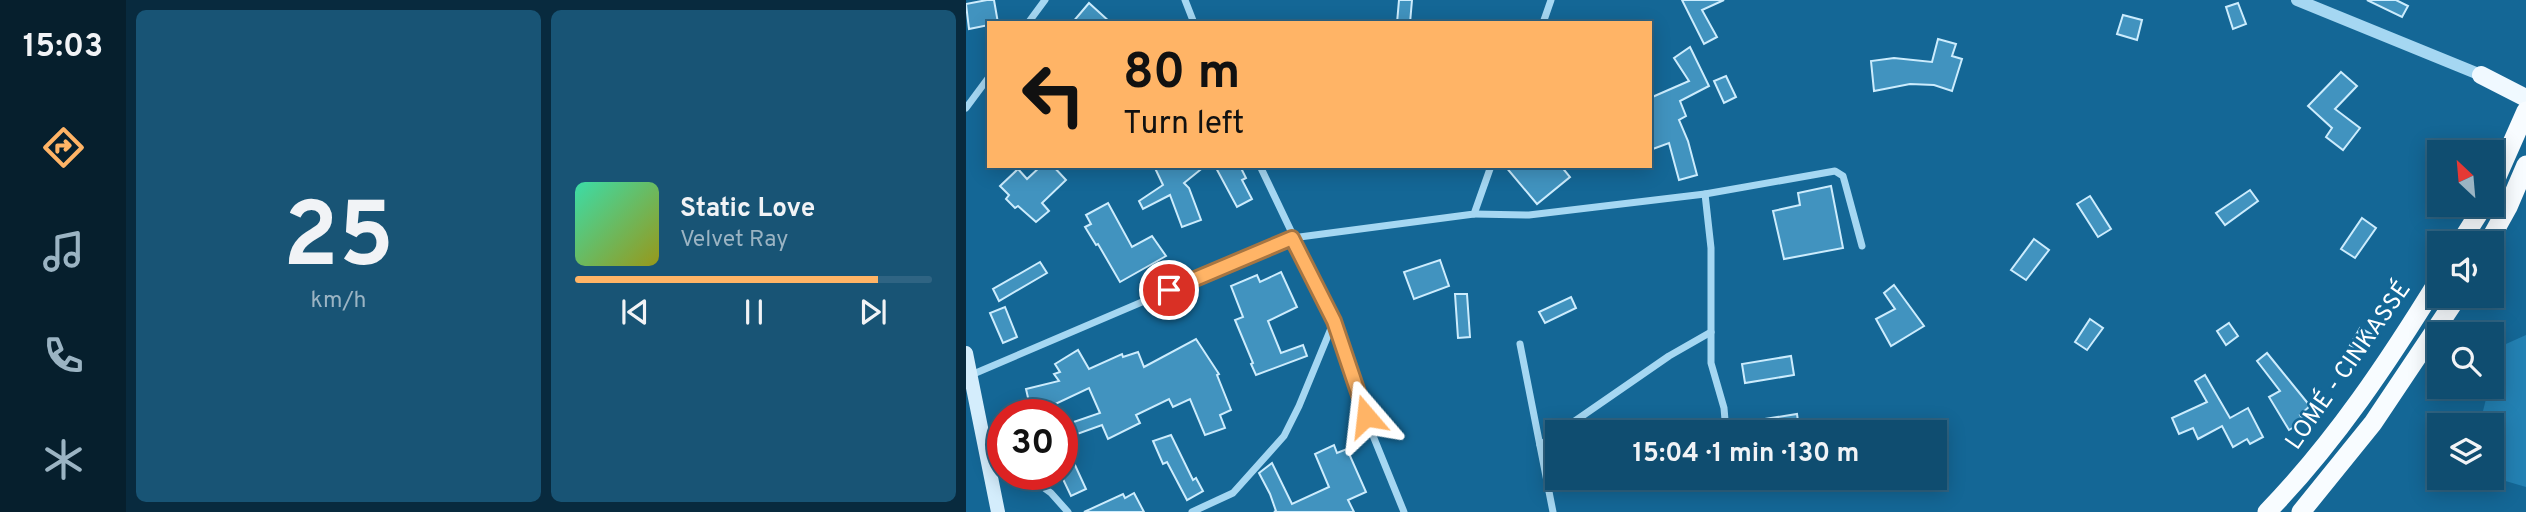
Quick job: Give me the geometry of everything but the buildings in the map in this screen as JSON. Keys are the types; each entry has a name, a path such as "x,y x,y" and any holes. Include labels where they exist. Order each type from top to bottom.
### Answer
{"highway":[{"path":"2504,161 2526,111"},
{"path":"2495,231 2526,165"},
{"name":"LOMÉ - CINKASSÉ","path":"2267,512 2296,482 2356,407 2427,298"},
{"name":"LOMÉ - CINKASSÉ","path":"2301,512 2374,423 2450,308"}],"main road":[{"path":"2481,75 2526,87"},
{"path":"2481,75 2526,98"},
{"path":"966,353 987,455"},
{"path":"994,490 998,512"}],"street":[{"path":"1029,21 1045,0"},
{"path":"1185,0 1193,21"},
{"path":"1544,21 1551,0"},
{"path":"2297,0 2481,75"},
{"path":"966,108 987,80"},
{"path":"1261,168 1292,238 1334,321 1366,416 1404,512"},
{"path":"1474,214 1490,168"},
{"path":"971,375 1292,238 1474,214 1529,215 1705,194 1839,172 1845,183 1861,246"},
{"path":"1705,194 1711,248 1710,363 1725,420"},
{"path":"1192,512 1233,493 1284,436 1334,321"},
{"path":"1577,420 1669,356 1711,332"},
{"path":"1520,344 1553,512"},
{"path":"1540,445 1545,442"},
{"path":"1047,490 1068,512"}],"shaded area":[{"path":"2526,335 2526,487 2504,481 2504,413 2483,413 2486,399 2504,399 2504,345"}],"route":[{"path":"1169,290 1292,238 1334,321 1366,416"}]}
